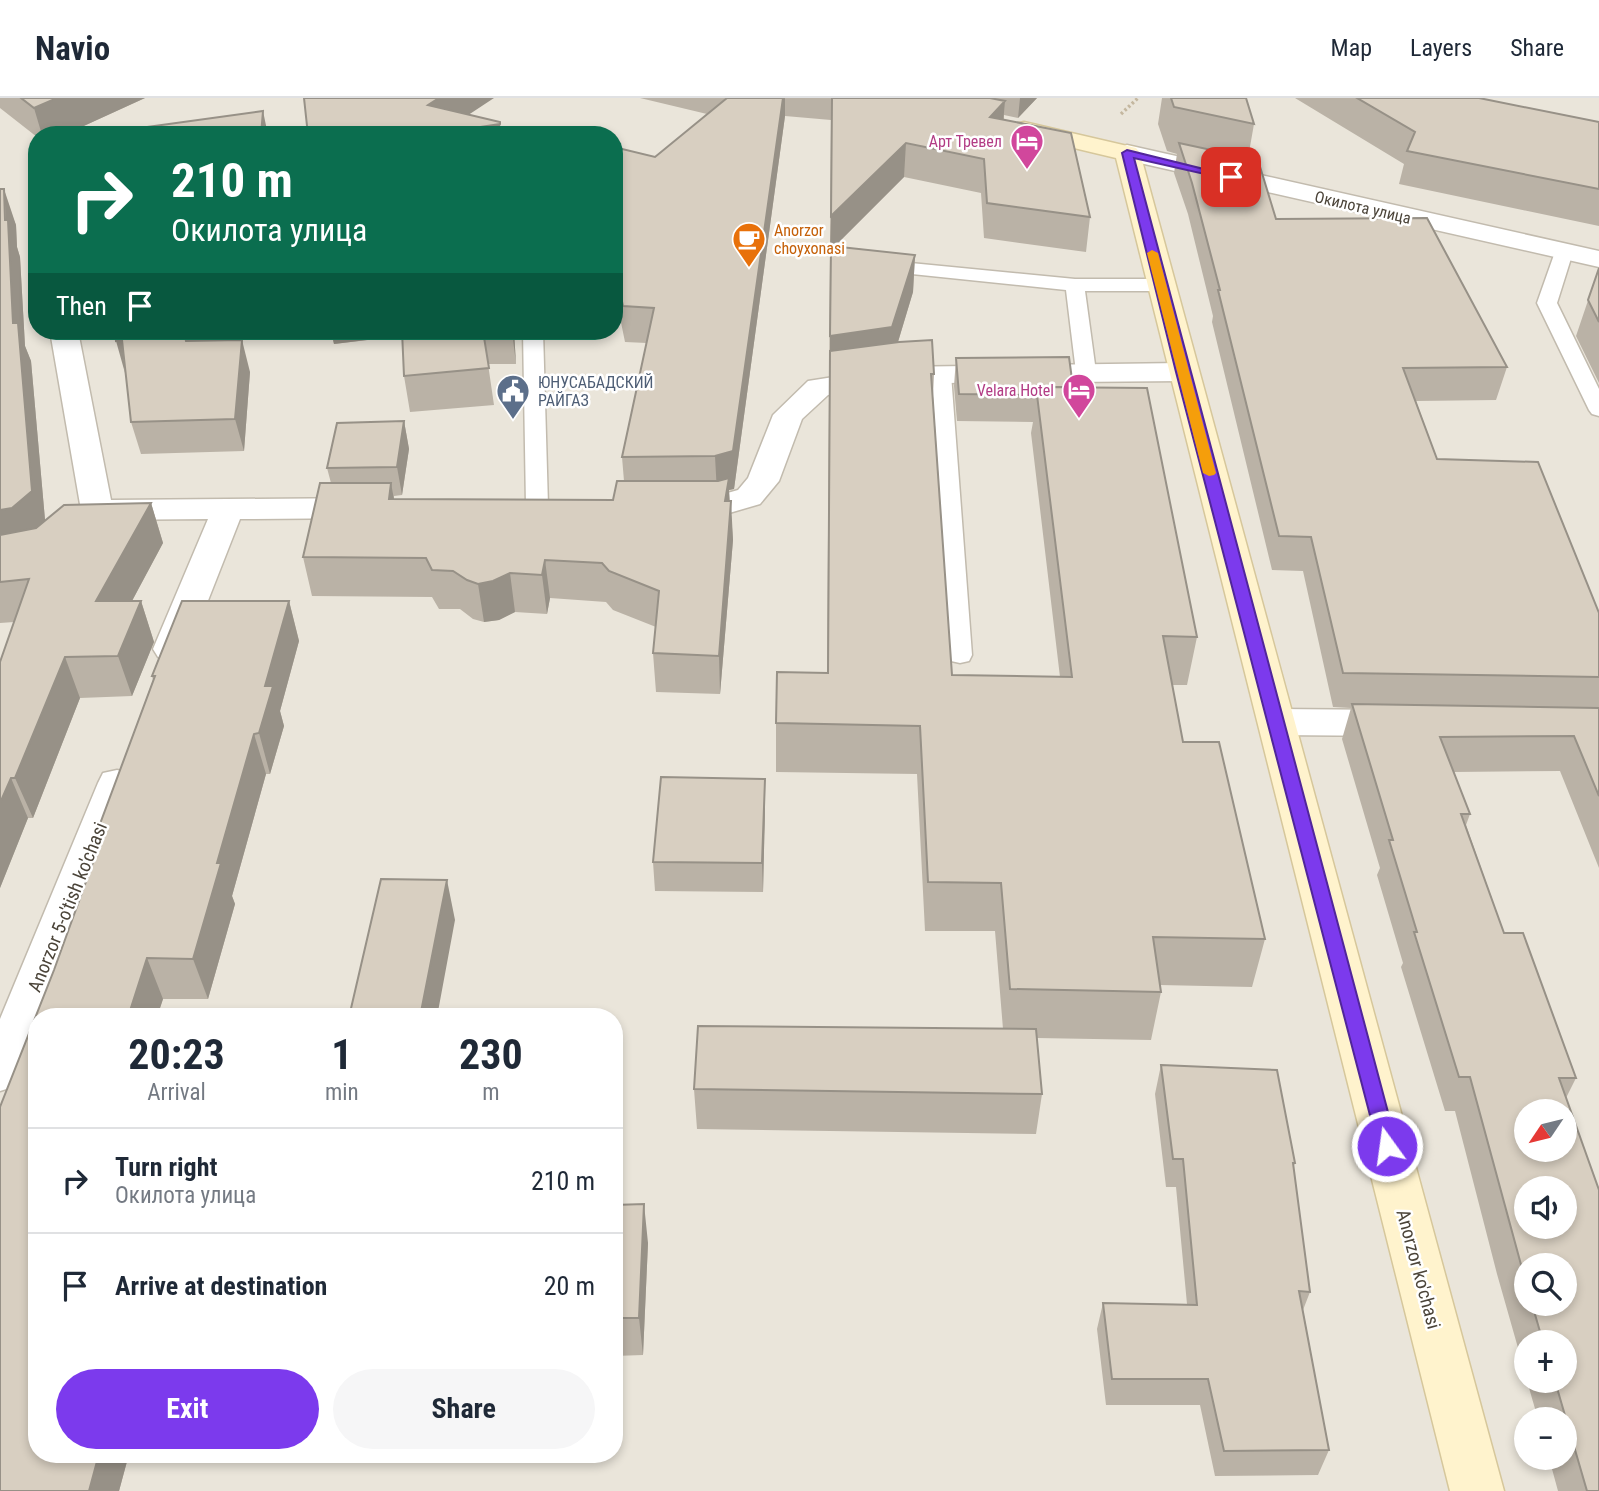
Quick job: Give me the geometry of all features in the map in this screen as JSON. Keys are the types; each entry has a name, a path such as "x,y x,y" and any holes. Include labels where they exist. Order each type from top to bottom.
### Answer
{"street":[{"path":"1000,124 1127,153"},
{"name":"Окилота улица","path":"1127,153 1599,259"},
{"name":"Anorzor ko'chasi","path":"1127,153 1182,372 1477,1491"},
{"path":"65,340 87,518 228,509 398,508"},
{"path":"649,506 719,506 749,498 763,481 788,415 819,387 897,376 941,374 1182,372"},
{"path":"161,675 228,509"},
{"path":"1276,722 1424,724"},
{"name":"Anorzor 5-o'tish ko'chasi","path":"0,1073 130,752"}],"lane":[{"path":"1564,252 1547,303 1599,410"},
{"path":"879,266 1075,285 1160,285"},
{"path":"1075,285 1086,372"},
{"path":"533,340 537,506"},
{"path":"941,374 960,655"}],"shaded area":[{"path":"0,98 1325,98 1599,151 1599,1491 0,1491"},
{"path":"1333,98 1599,98 1599,150"}],"building":[{"path":"21,98 57,98 34,108"},
{"path":"304,98 439,98 428,105 500,122 487,126 307,126"},
{"path":"727,98 783,98 733,451 715,456 622,457 654,308 623,306 623,149 655,157"},
{"path":"832,98 990,98 1005,101 990,117 1071,133 1090,217 987,203 984,159 906,143 831,216"},
{"path":"1171,98 1246,98 1254,124 1174,107"},
{"path":"1357,98 1479,98 1599,122 1599,189 1407,151 1415,132"},
{"path":"263,111 262,126 154,126"},
{"path":"1179,143 1258,160 1276,219 1427,218 1507,367 1403,368 1437,459 1538,462 1599,613 1599,677 1343,673 1311,537 1279,536 1220,290"},
{"path":"0,189 4,189 5,220 8,220 13,323 18,323 32,491 12,508 0,510"},
{"path":"831,246 915,255 892,327 830,336"},
{"path":"1599,268 1599,322 1588,300"},
{"path":"122,340 242,340 235,419 131,422"},
{"path":"402,340 484,340 489,368 404,376"},
{"path":"932,340 934,374 931,374 952,675 1072,677 1036,387 1147,388 1197,637 1163,636 1183,742 1219,742 1265,939 1153,937 1161,992 1010,989 1001,883 928,882 920,726 776,723 777,672 828,673 830,351"},
{"path":"1069,357 1073,387 1036,387 1035,395 959,394 956,358"},
{"path":"404,421 397,467 327,468 337,423"},
{"path":"729,478 725,501 731,501 719,656 653,653 659,591 609,571 602,563 545,560 542,575 510,573 478,584 453,571 432,570 426,558 303,557 320,483 391,483 389,499 613,500 617,481 718,481"},
{"path":"151,503 96,601 141,601 118,656 65,657 15,778 11,778 0,803 0,662 29,579 0,582 0,535 36,528 64,505"},
{"path":"182,601 289,601 265,686 273,686 259,733 254,734 193,959 147,958 131,1008 39,1008 104,832 97,832 155,676 152,676"},
{"path":"1352,704 1599,708 1599,796 1574,736 1440,737 1470,814 1461,814 1504,933 1523,933 1576,1078 1559,1078 1566,1099 1514,1099 1514,1162 1577,1162 1577,1128 1599,1190 1599,1491 1587,1491 1577,1457 1577,1407 1563,1407 1558,1393 1577,1393 1577,1330 1540,1330 1535,1316 1577,1316 1577,1253 1518,1253 1514,1239 1577,1239 1577,1176 1514,1176 1514,1239 1470,1077 1459,1077 1389,840 1393,840"},
{"path":"661,777 765,779 762,863 653,862"},
{"path":"381,879 447,880 422,1008 351,1008"},
{"path":"698,1026 1036,1029 1042,1094 694,1089"},
{"path":"28,1036 28,1463 97,1463 89,1491 0,1491 0,1107"},
{"path":"1161,1065 1277,1070 1295,1163 1310,1292 1299,1291 1329,1450 1224,1451 1208,1379 1112,1379 1103,1303 1197,1305 1183,1159 1173,1159"},
{"path":"644,1204 639,1318 623,1318 623,1205"}],"slow traffic":[{"path":"1152,253 1209,473"}],"place":[{"name":"Арт Тревел","path":"1027,171"},
{"name":"Anorzor choyxonasi","path":"749,269"},
{"name":"Velara Hotel","path":"1079,420"},
{"name":"ЮНУСАБАДСКИЙ РАЙГАЗ","path":"513,421"}],"route":[{"path":"1231,177 1127,153 1182,372 1387,1146"}]}
